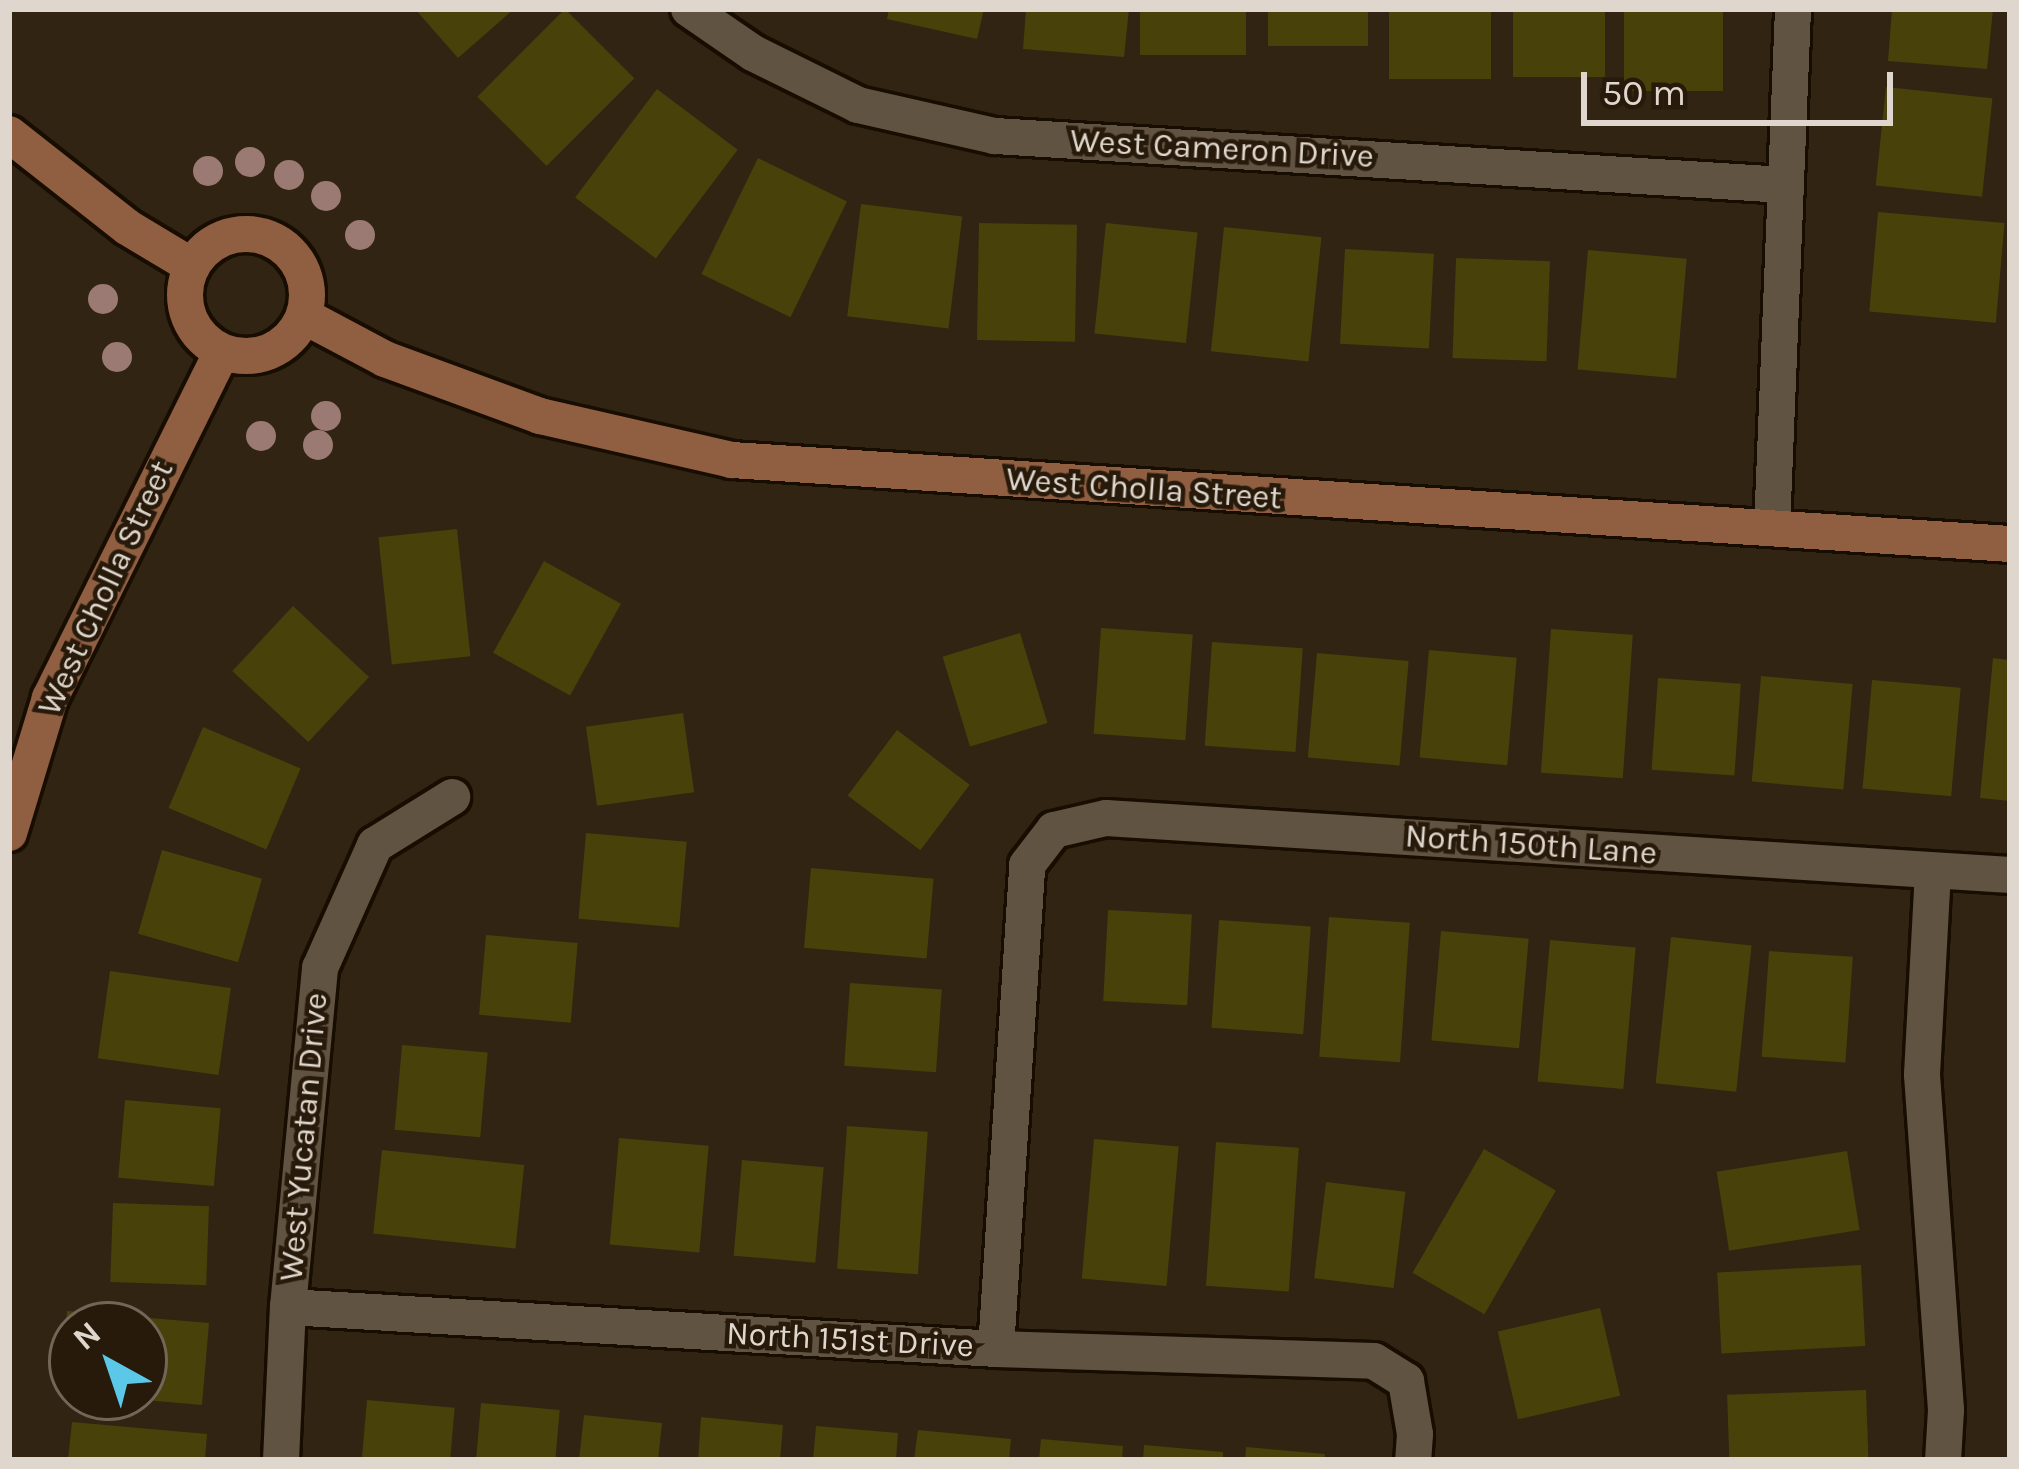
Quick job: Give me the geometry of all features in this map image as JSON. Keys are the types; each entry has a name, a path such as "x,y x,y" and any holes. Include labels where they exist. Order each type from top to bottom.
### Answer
{"street":[{"name":"West Cameron Drive","path":"688,9 753,53 858,105 995,136 1785,185"},
{"path":"1772,528 1793,9"},
{"path":"9,134 127,227 192,266"},
{"path":"262,236 295,258 307,296 304,316 279,347 261,355 222,352 192,325 185,305 192,266 222,239 262,236"},
{"name":"West Cholla Street","path":"304,316 385,359 540,416 732,460 2010,544"},
{"name":"West Cholla Street","path":"9,833 50,698 222,352"},
{"name":"West Yucatan Drive","path":"281,1460 288,1306 320,968 375,845 452,797"},
{"name":"North 150th Lane","path":"997,1349 1027,865 1054,830 1106,818 2010,875"},
{"path":"1933,871 1922,1075 1946,1410 1943,1460"},
{"name":"North 151st Drive","path":"288,1306 997,1349 1374,1360 1406,1381 1415,1434 1413,1460"}],"building":[{"path":"415,9 514,9 458,58"},
{"path":"565,9 634,78 547,166 477,97"},
{"path":"889,9 984,9 977,39 887,19"},
{"path":"1026,9 1129,9 1124,57 1023,49"},
{"path":"1140,9 1246,9 1246,55 1140,55"},
{"path":"1268,9 1368,9 1368,46 1268,46"},
{"path":"1389,9 1491,9 1491,79 1389,79"},
{"path":"1513,9 1605,9 1605,77 1513,77"},
{"path":"1624,9 1723,9 1723,91 1624,91"},
{"path":"1892,9 1993,9 1987,69 1888,61"},
{"path":"1886,87 1992,98 1982,197 1876,185"},
{"path":"657,89 738,150 656,258 575,198"},
{"path":"758,158 847,201 790,317 701,274"},
{"path":"861,204 962,216 948,329 847,316"},
{"path":"1878,212 2005,223 1996,323 1869,312"},
{"path":"979,223 1077,225 1075,342 977,340"},
{"path":"1106,223 1197,233 1186,343 1094,333"},
{"path":"1224,227 1321,237 1308,362 1211,351"},
{"path":"1345,249 1434,254 1429,349 1340,344"},
{"path":"1588,250 1687,259 1676,378 1578,370"},
{"path":"1456,258 1550,261 1546,361 1453,358"},
{"path":"457,529 470,656 392,665 378,537"},
{"path":"544,561 621,604 570,695 493,653"},
{"path":"293,606 369,677 308,742 232,671"},
{"path":"1101,628 1193,634 1185,740 1094,734"},
{"path":"1551,629 1633,635 1623,778 1541,773"},
{"path":"1020,633 1047,723 970,747 943,657"},
{"path":"1212,642 1303,648 1296,752 1205,746"},
{"path":"1429,650 1517,658 1507,765 1420,758"},
{"path":"1317,653 1409,661 1399,766 1308,758"},
{"path":"1993,658 2010,660 2010,801 1980,798"},
{"path":"1761,676 1853,684 1843,790 1752,782"},
{"path":"1658,678 1741,684 1734,776 1652,770"},
{"path":"1872,680 1961,688 1951,796 1863,789"},
{"path":"683,713 694,792 597,806 586,727"},
{"path":"203,727 301,768 266,849 169,808"},
{"path":"897,730 970,785 920,850 848,795"},
{"path":"586,833 687,842 679,927 579,919"},
{"path":"162,850 262,879 238,962 138,934"},
{"path":"811,868 934,879 927,958 804,948"},
{"path":"1108,910 1192,914 1187,1005 1103,1001"},
{"path":"1329,917 1410,923 1400,1062 1319,1057"},
{"path":"1219,920 1311,926 1303,1034 1211,1028"},
{"path":"1441,931 1529,939 1519,1048 1431,1041"},
{"path":"486,935 578,943 571,1023 479,1015"},
{"path":"1671,937 1752,945 1736,1092 1656,1083"},
{"path":"1550,940 1636,947 1623,1089 1538,1081"},
{"path":"1769,951 1853,957 1845,1063 1762,1057"},
{"path":"110,971 231,988 219,1075 98,1058"},
{"path":"850,983 942,989 936,1072 844,1066"},
{"path":"402,1045 488,1052 480,1137 395,1130"},
{"path":"125,1100 221,1108 214,1186 118,1178"},
{"path":"847,1126 928,1132 918,1274 837,1269"},
{"path":"619,1138 709,1146 699,1252 610,1245"},
{"path":"1094,1139 1179,1146 1166,1286 1082,1278"},
{"path":"1216,1142 1299,1148 1289,1291 1206,1286"},
{"path":"1484,1149 1556,1190 1484,1314 1412,1273"},
{"path":"382,1150 524,1165 515,1248 373,1234"},
{"path":"1847,1151 1860,1230 1729,1251 1717,1172"},
{"path":"742,1160 824,1167 815,1263 734,1256"},
{"path":"1326,1182 1405,1192 1394,1288 1314,1278"},
{"path":"113,1203 209,1206 206,1285 110,1282"},
{"path":"1861,1265 1865,1346 1721,1353 1717,1273"},
{"path":"1600,1308 1620,1396 1518,1419 1498,1332"},
{"path":"168,1320 209,1323 202,1405 168,1402"},
{"path":"1866,1390 1868,1460 1729,1460 1727,1395"},
{"path":"367,1400 455,1408 450,1460 362,1460"},
{"path":"481,1403 560,1410 555,1460 476,1460"},
{"path":"584,1415 662,1423 658,1460 579,1460"},
{"path":"701,1417 783,1425 780,1460 698,1460"},
{"path":"72,1422 207,1434 205,1460 68,1460"},
{"path":"816,1426 898,1433 896,1460 813,1460"},
{"path":"918,1430 1011,1439 1009,1460 914,1460"},
{"path":"1041,1439 1123,1446 1122,1460 1039,1460"},
{"path":"1144,1445 1223,1452 1223,1460 1143,1460"},
{"path":"1246,1447 1325,1454 1324,1460 1245,1460"}]}
